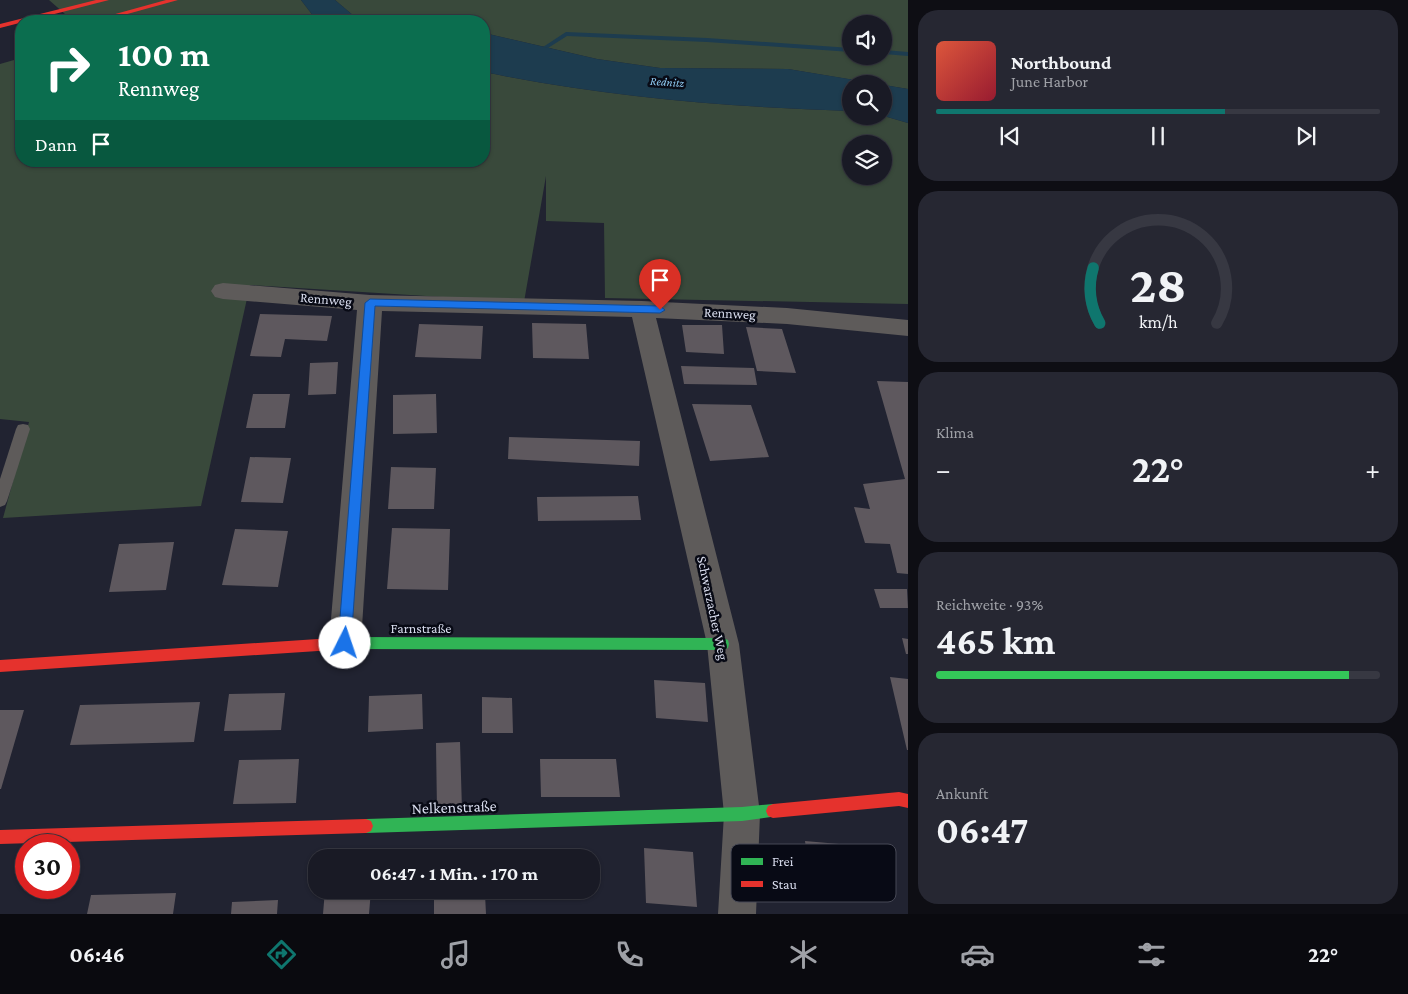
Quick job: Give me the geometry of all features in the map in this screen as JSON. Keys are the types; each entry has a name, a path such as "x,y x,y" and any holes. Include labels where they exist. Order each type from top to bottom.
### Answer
{"main road":[{"path":"49,15 105,0"},
{"path":"117,15 174,0"},
{"path":"0,26 15,23"},
{"name":"Farnstraße","path":"0,666 345,643 723,644"},
{"name":"Nelkenstraße","path":"0,837 742,814 900,800 908,801"}],"street":[{"name":"Rennweg","path":"223,291 370,303 642,309 787,316 908,328"},
{"path":"345,643 370,303"},
{"name":"Schwarzacher Weg","path":"642,309 723,644 742,814 741,844"}],"lane":[{"path":"0,502 23,429"}],"green space":[{"path":"49,0 301,0 312,15 66,15"},
{"path":"335,0 908,0 908,89 892,86 892,75 842,75 842,78 788,69 660,68 597,59 490,34 490,15 353,15"},
{"path":"15,60 15,167 490,167 490,73 575,88 667,99 759,107 842,111 842,125 892,125 892,118 908,123 908,304 605,298 604,223 546,221 546,176 524,302 250,285 201,506 3,518 29,422 0,419 0,64"}],"water":[{"path":"301,0 335,0 353,15 312,15"},
{"name":"Rednitz","path":"490,34 597,59 660,68 788,69 842,78 842,111 759,107 575,88 490,73"},
{"path":"892,86 908,89 908,123 892,118"}],"building":[{"path":"260,314 332,316 327,341 285,339 281,357 250,356"},
{"path":"532,323 586,324 589,359 533,358"},
{"path":"419,324 483,326 481,359 415,357"},
{"path":"682,325 722,325 724,354 686,352"},
{"path":"746,327 782,329 796,373 757,371"},
{"path":"338,362 336,394 308,395 310,363"},
{"path":"681,366 754,368 757,385 684,384"},
{"path":"877,381 908,382 908,574 897,573 890,544 865,543 854,507 870,509 863,484 905,479"},
{"path":"253,394 290,394 285,428 246,428"},
{"path":"436,394 437,433 393,434 393,395"},
{"path":"692,404 751,405 769,457 710,461"},
{"path":"509,437 640,441 639,466 508,459"},
{"path":"250,457 291,458 283,503 241,502"},
{"path":"391,467 436,468 434,509 388,509"},
{"path":"638,496 641,520 538,521 537,497"},
{"path":"392,528 450,529 448,590 387,589"},
{"path":"235,529 288,531 278,587 222,585"},
{"path":"174,542 166,590 109,592 119,544"},
{"path":"874,589 907,589 908,608 880,608"},
{"path":"902,638 908,639 908,654 906,654"},
{"path":"890,677 908,679 908,750 907,750"},
{"path":"654,680 705,683 708,722 656,718"},
{"path":"285,693 281,730 224,731 229,694"},
{"path":"422,694 423,729 368,732 369,696"},
{"path":"482,697 512,698 513,733 482,733"},
{"path":"200,702 194,742 70,745 80,705"},
{"path":"0,710 24,710 1,789 0,789"},
{"path":"460,742 462,810 437,811 436,743"},
{"path":"299,759 296,803 233,804 239,760"},
{"path":"540,759 616,759 620,797 541,797"},
{"path":"805,841 839,844 805,844"},
{"path":"644,848 693,852 697,907 646,903"},
{"path":"176,893 173,914 87,914 91,895"},
{"path":"324,899 370,899 369,914 323,914"},
{"path":"434,899 485,899 486,914 434,914"},
{"path":"278,900 277,914 231,914 232,902"}],"waterway":[{"path":"546,47 566,34 707,40 842,49"},
{"path":"892,53 908,54"}],"traffic: fast":[{"path":"348,643 723,644"},
{"path":"366,826 742,814 773,811"}],"traffic: jam":[{"path":"44,15 105,0"},
{"path":"117,15 174,0"},
{"path":"0,26 15,22"},
{"path":"0,666 348,643"},
{"path":"773,811 899,799 908,801"},
{"path":"0,837 366,826"}],"route":[{"path":"345,643 370,303 660,310"}]}
